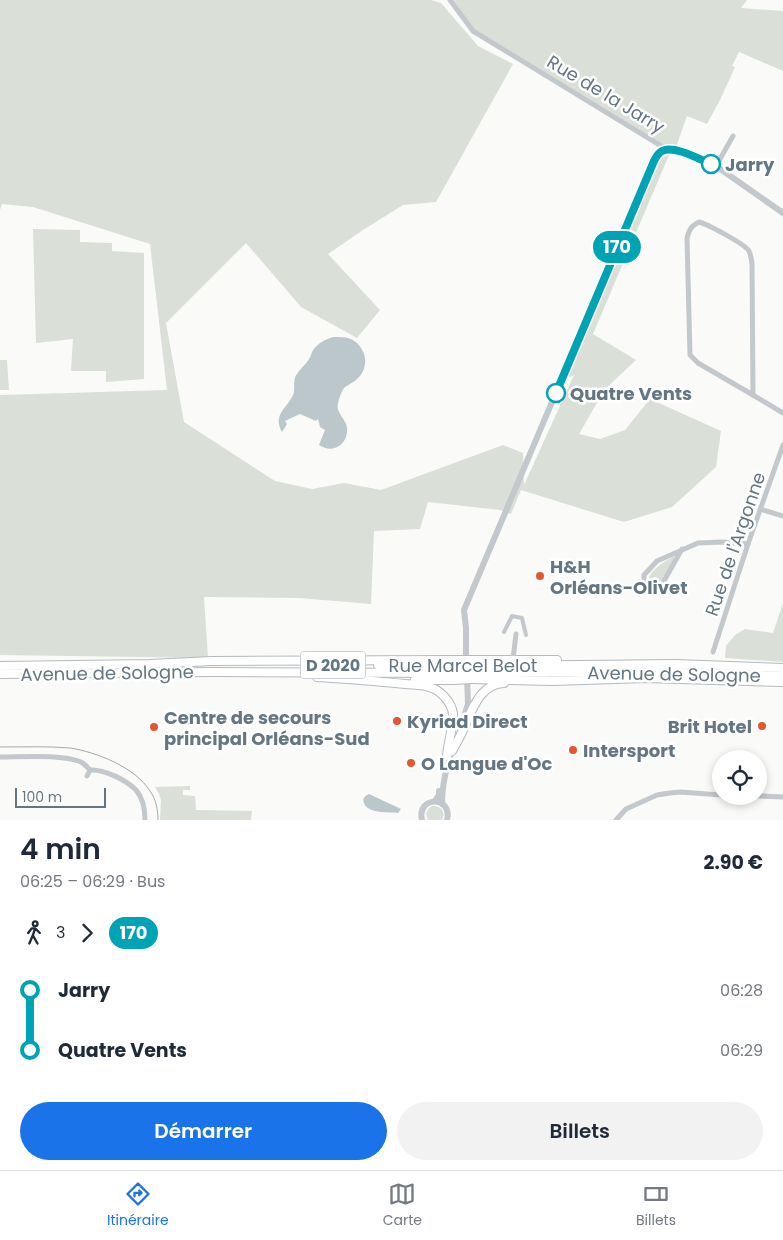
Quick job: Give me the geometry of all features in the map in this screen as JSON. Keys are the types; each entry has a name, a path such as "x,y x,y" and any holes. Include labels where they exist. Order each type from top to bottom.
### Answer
{"main road":[{"path":"471,672 513,659 663,660 691,664"},
{"name":"Rue Marcel Belot","path":"0,666 150,664 453,670 471,672 566,668"},
{"name":"Avenue de Sologne","path":"566,668 691,664 783,668"},
{"name":"Avenue de Sologne","path":"566,668 783,676"},
{"path":"385,681 453,670 541,681"},
{"name":"Rue Marcel Belot","path":"214,672 453,670"},
{"path":"214,672 385,681 423,685 433,688 444,696 453,714 448,745 450,753"},
{"name":"Avenue de Sologne","path":"0,674 214,672"},
{"path":"450,753 479,697 485,690 500,683 646,678 783,684"}],"street":[{"name":"Rue de la Jarry","path":"450,0 473,32 668,150 688,154 716,166 783,213"},
{"path":"716,166 733,136"},
{"path":"438,802 442,772 464,708 471,672 464,610 654,161 663,150 668,150"},
{"path":"753,394 752,263 750,253 747,248 705,223 699,222 689,230 687,238 690,355 698,363 783,413"},
{"name":"Rue de l'Argonne","path":"713,652 783,445"},
{"path":"760,509 783,516"},
{"path":"682,550 660,588 652,591 644,587 644,576 657,561 682,550 698,543 748,544"},
{"path":"504,632 512,616 522,618 526,635"},
{"path":"513,659 516,634"},
{"path":"0,757 67,758 86,764 90,770"},
{"path":"87,776 90,770"},
{"path":"90,770 107,772 136,791 143,804 145,820"},
{"path":"616,820 626,809 657,795 670,792 712,794"},
{"path":"767,796 783,797"},
{"path":"422,820 421,812 424,806 428,803 438,802 447,810 447,820"}],"shaded area":[{"path":"0,0 431,0 441,3 478,46 513,64 436,202 403,205 328,254 380,310 357,338 301,307 246,243 166,323 184,422 275,481 312,489 344,483 381,490 503,445 523,453 524,485 574,375 565,379 654,169 662,159 669,155 593,334 636,360 605,389 579,434 600,439 625,430 650,399 721,431 716,467 672,507 624,522 521,490 511,514 500,510 428,502 420,529 374,531 371,604 299,598 204,597 208,658 0,655 0,395 167,390 150,244 33,207 2,204 0,210"},
{"path":"453,0 747,0 741,8 783,11 783,71 739,52 732,66 735,67 707,124 687,116 676,147 668,147 474,30"},
{"path":"33,229 80,230 80,242 112,243 112,251 144,253 144,379 106,382 106,371 71,371 73,339 36,343"},
{"path":"334,337 346,338 356,342 365,356 365,365 360,376 344,388 339,399 338,409 346,424 346,437 343,443 330,449 319,445 325,430 320,427 318,419 316,421 300,414 285,421 287,424 282,432 279,417 293,395 294,380 297,374 307,362 316,346"},
{"path":"0,360 7,360 9,390 0,390"},
{"path":"674,556 674,561 659,584 655,588 648,587 648,581 653,572"},
{"path":"783,603 783,662 725,658 726,646 735,635 745,629 773,633"},
{"path":"190,786 190,790 183,790 183,795 195,796 196,810 252,811 251,820 160,820 161,800 155,787"},
{"path":"369,794 401,809 398,813 374,811 366,807 363,800"},
{"path":"432,806 442,810 442,820 428,820 426,813"}],"tram line":[{"path":"0,747 70,748 91,753 114,762 135,775 150,791 158,812 158,820"}],"bus line":[{"name":"170","path":"556,393 658,154 663,150 678,151 711,164"}],"place":[{"name":"Jarry","path":"711,164"},
{"name":"Quatre Vents","path":"556,393"},
{"name":"H&H Orléans-Olivet","path":"540,576"},
{"name":"Kyriad Direct","path":"397,721"},
{"name":"Brit Hotel","path":"762,726"},
{"name":"Centre de secours principal Orléans-Sud","path":"154,727"},
{"name":"Intersport","path":"573,750"},
{"name":"O Langue d'Oc","path":"411,763"}]}
